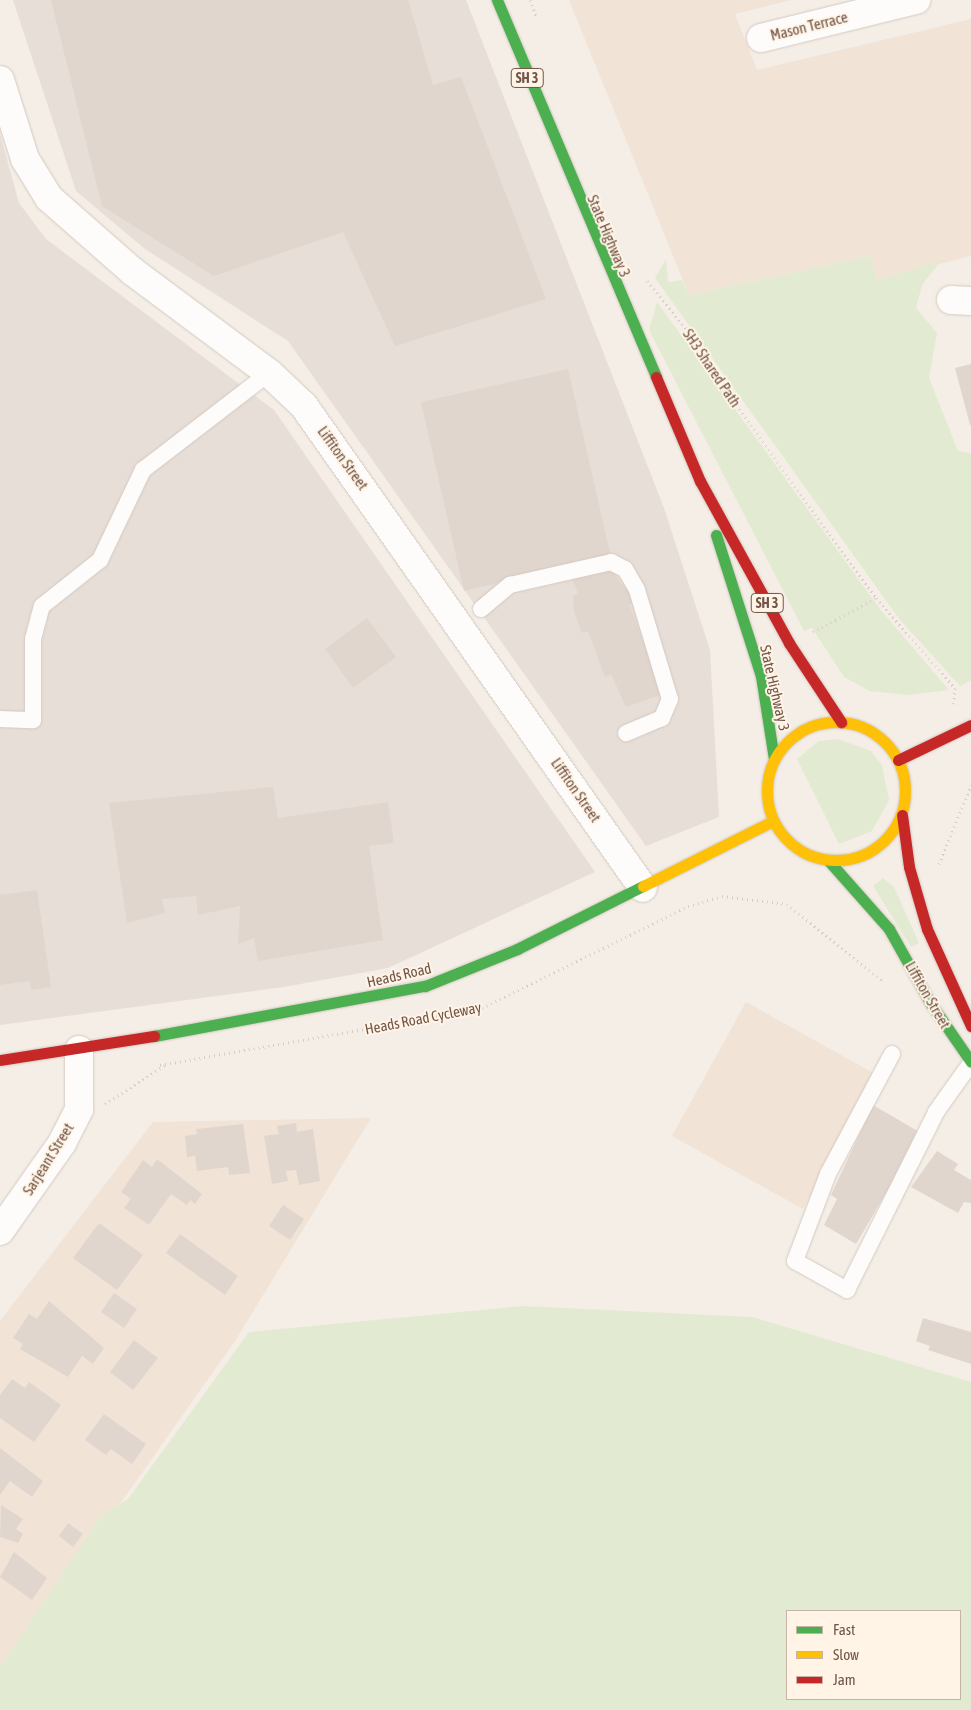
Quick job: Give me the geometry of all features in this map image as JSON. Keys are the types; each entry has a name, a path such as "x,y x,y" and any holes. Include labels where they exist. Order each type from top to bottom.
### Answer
{"main road":[{"name":"State Highway 3","path":"497,0 700,481 761,676 774,759"},
{"name":"State Highway 3","path":"700,481 793,650 841,722"},
{"path":"774,759 802,730 841,722"},
{"name":"SH 3","path":"774,759 767,790 773,821 790,843 828,860 851,859 873,850 890,835 902,814 906,787 898,760 880,738 841,722"},
{"path":"898,760 971,725"},
{"name":"Liffiton Street","path":"902,814 909,867 927,929 971,1026"},
{"name":"Heads Road","path":"0,1060 79,1050 425,986 644,888 773,821"},
{"name":"Liffiton Street","path":"828,860 889,928 931,1004 971,1062"}],"street":[{"name":"Mason Terrace","path":"761,38 916,0"},
{"name":"Liffiton Street","path":"0,80 26,159 49,198 132,271 269,373 304,406 344,457 644,888"},
{"name":"Sarjeant Street","path":"0,1231 62,1142 79,1108 79,1050"}],"lane":[{"path":"0,719 33,720 32,639 42,606 100,560 143,470 269,373"},
{"path":"480,609 510,585 611,562 625,569 636,590 670,699 662,718 626,732"},
{"path":"892,1054 828,1174 794,1261 847,1290 936,1112 971,1062"}],"path":[{"path":"530,0 539,25"},
{"name":"SH3 Shared Path","path":"642,274 693,337 736,406 876,598 955,688 954,699"},
{"path":"805,636 876,598"},
{"path":"940,874 938,858 971,785"},
{"name":"Heads Road Cycleway","path":"100,1108 165,1064 482,1008 688,906 722,896 786,904 881,980"}],"shaded area":[{"path":"13,0 466,0 664,508 710,650 719,817 646,846 288,341 145,249 76,191"},
{"path":"569,0 791,0 735,14 757,70 971,19 971,256 876,280 871,256 689,295"},
{"path":"0,134 19,203 46,239 274,410 595,872 388,968 284,987 0,1025"},
{"path":"746,1002 877,1075 803,1209 672,1136"},
{"path":"371,1118 237,1338 0,1674 0,1321 153,1122"}],"green space":[{"path":"871,256 876,280 941,261 922,285 916,308 937,333 929,378 958,451 971,453 971,680 960,686 900,620 655,278 666,259 668,282 682,280 689,295"},
{"path":"657,302 880,609 949,690 908,695 870,691 844,677 812,628 804,631 649,330"},
{"path":"838,739 871,751 882,765 889,800 872,831 839,844 797,759 819,741"},
{"path":"883,878 894,887 919,943 911,947 873,886"},
{"path":"522,1306 752,1317 971,1382 971,1710 0,1710 0,1668 101,1516 128,1499 249,1332"}],"building":[{"path":"51,0 408,0 433,85 461,77 546,299 395,346 343,232 214,276 102,206"},
{"path":"971,364 971,425 970,425 955,368"},
{"path":"568,369 611,557 464,591 421,402"},
{"path":"610,568 624,588 631,585 637,602 629,604 663,694 626,707 611,674 605,677 588,631 582,633 574,612 573,596 578,593 572,578"},
{"path":"367,618 396,657 353,688 325,649"},
{"path":"273,787 278,818 388,802 394,843 369,846 383,940 258,961 254,938 238,944 240,906 198,915 196,896 162,899 165,913 127,923 109,803"},
{"path":"37,890 51,987 31,990 30,981 0,985 0,895"},
{"path":"873,1105 921,1133 856,1244 824,1225 837,1199 831,1195"},
{"path":"296,1123 297,1132 313,1129 320,1181 299,1185 296,1170 286,1171 288,1181 272,1184 264,1136 279,1134 277,1126"},
{"path":"243,1124 250,1173 229,1175 228,1167 197,1171 195,1156 187,1157 185,1136 197,1134 196,1129"},
{"path":"937,1151 958,1164 954,1170 971,1180 971,1203 964,1202 958,1213 911,1187"},
{"path":"157,1159 202,1194 195,1204 190,1200 187,1205 171,1194 149,1225 124,1208 131,1199 121,1192 143,1160 152,1167"},
{"path":"283,1205 304,1219 290,1240 269,1226"},
{"path":"99,1223 143,1255 117,1290 73,1258"},
{"path":"180,1234 238,1276 225,1295 166,1253"},
{"path":"114,1293 137,1309 124,1328 101,1312"},
{"path":"49,1301 104,1348 93,1364 82,1356 68,1377 20,1349 23,1344 13,1338 29,1314 37,1319"},
{"path":"923,1318 971,1332 971,1364 928,1350 930,1346 916,1341"},
{"path":"134,1340 158,1358 133,1390 110,1372"},
{"path":"12,1379 25,1388 29,1382 61,1405 34,1442 0,1418 0,1395"},
{"path":"104,1414 146,1444 132,1464 111,1449 106,1455 85,1440"},
{"path":"0,1448 43,1481 32,1497 10,1481 0,1495"},
{"path":"1,1505 23,1519 16,1529 23,1534 18,1543 0,1537"},
{"path":"68,1523 83,1534 73,1547 59,1536"},
{"path":"14,1552 47,1578 32,1600 0,1577"}],"traffic: fast":[{"path":"497,0 656,377"},
{"path":"716,535 761,676 774,759"},
{"path":"828,860 889,929 931,1004 971,1062"},
{"path":"154,1036 425,986 517,949 643,886"}],"traffic: slow":[{"path":"836,722 850,723 863,727 885,742 900,764 904,777 905,791 904,805 900,818 885,840 863,855 850,859 836,860 822,859 809,855 787,840 772,818 768,805 767,791 768,777 772,764 787,742 809,727 822,723 836,722"},
{"path":"643,886 773,821"}],"traffic: jam":[{"path":"656,377 700,481 789,643 841,722"},
{"path":"898,760 971,725"},
{"path":"902,815 909,867 927,929 971,1026"},
{"path":"0,1060 154,1036"}]}
